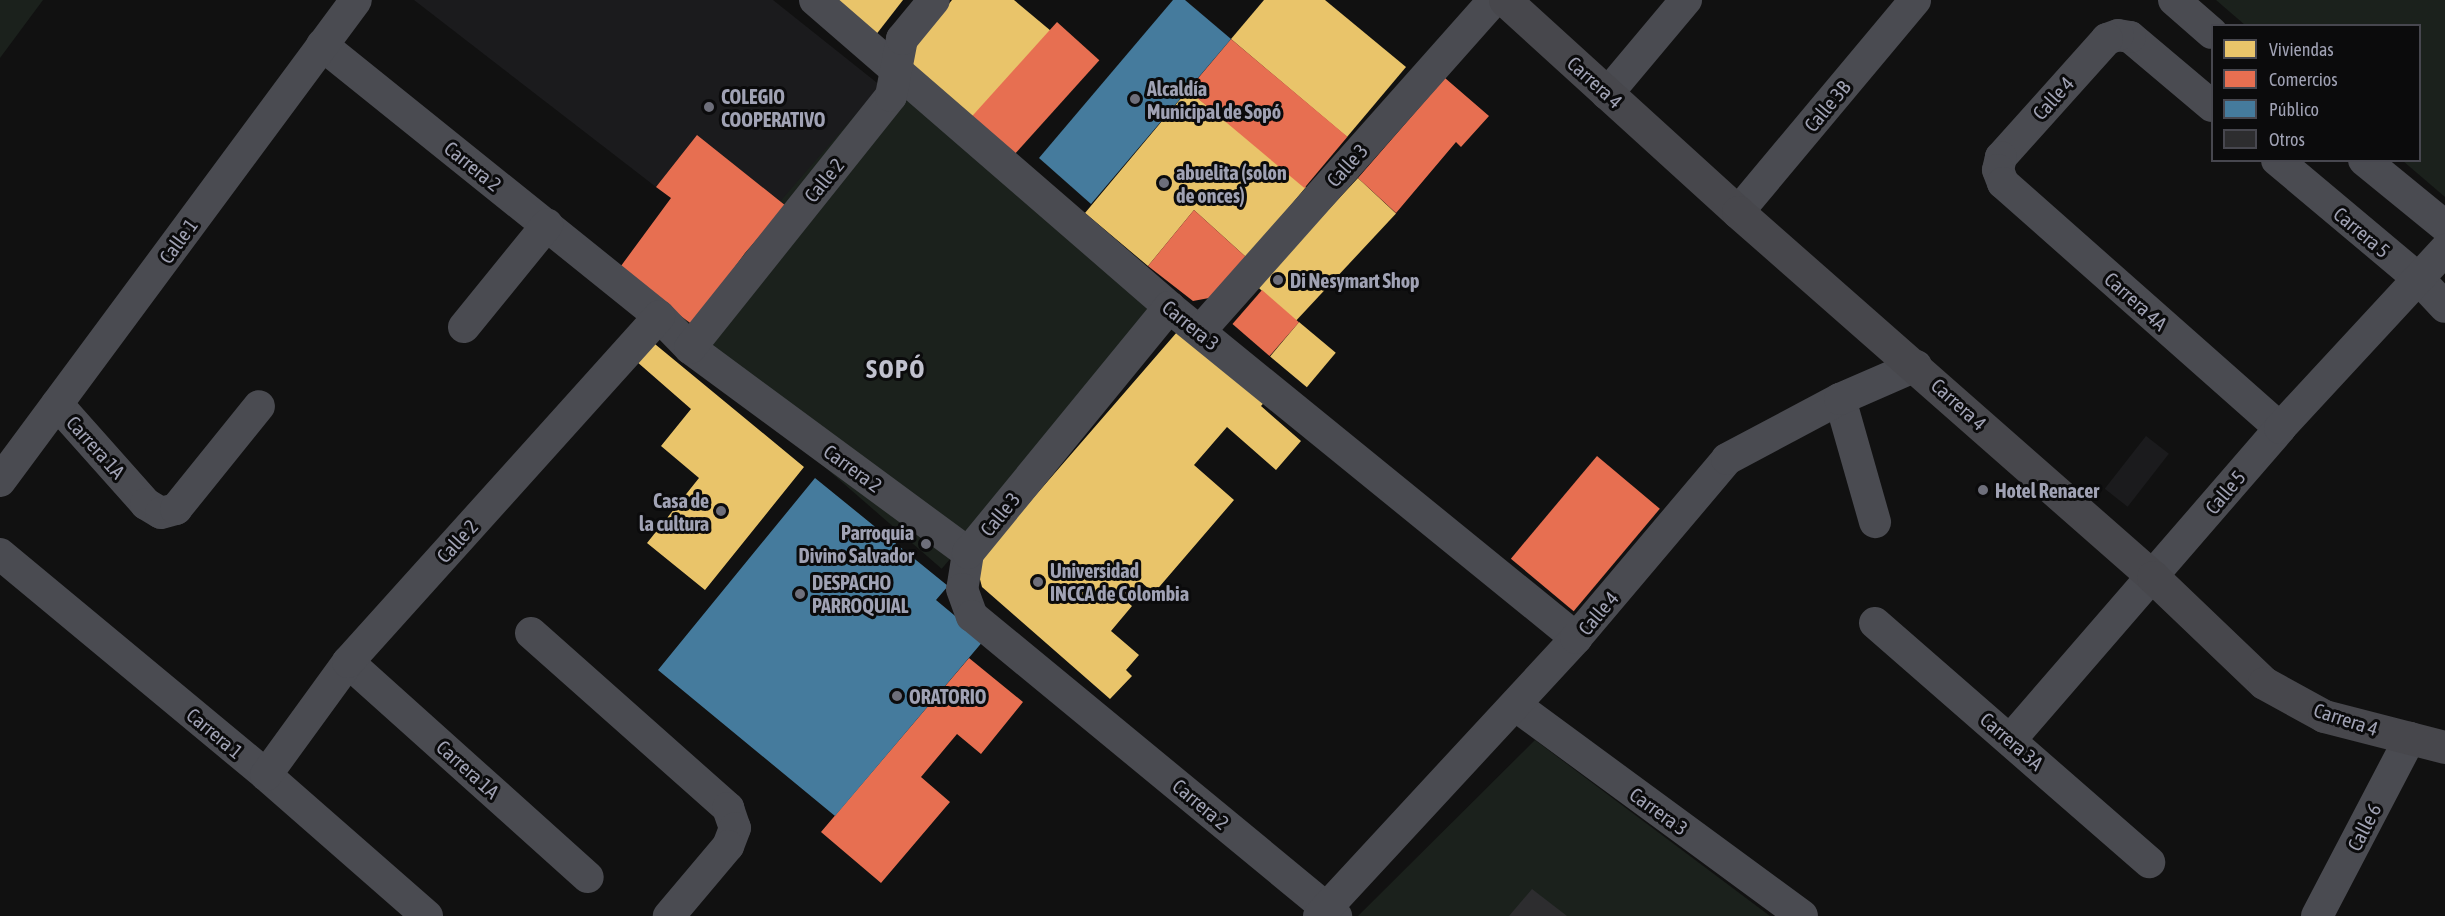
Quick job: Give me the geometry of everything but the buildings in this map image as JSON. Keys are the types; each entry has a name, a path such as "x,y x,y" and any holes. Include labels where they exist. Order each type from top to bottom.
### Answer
{"main road":[{"name":"Carrera 4","path":"1505,0 1738,212 1916,366 2153,577 2264,682 2324,716 2445,747"}],"street":[{"name":"Calle 1","path":"0,481 356,0"},
{"name":"Carrera 3","path":"815,0 896,68 1169,308 1576,638"},
{"name":"Calle 2","path":"690,348 891,96 902,39 934,0"},
{"name":"Calle 3","path":"1200,331 1494,0"},
{"path":"1607,94 1686,0"},
{"name":"Calle 3B","path":"1738,212 1915,0"},
{"path":"2174,0 2211,32"},
{"name":"Calle 4","path":"1998,170 2001,157 2107,39 2118,35 2130,37 2211,105"},
{"name":"Carrera 2","path":"322,45 659,316 690,348 968,553 962,589 972,616 1327,913"},
{"name":"Carrera 5","path":"2279,162 2419,279 2445,307"},
{"path":"2366,162 2445,226"},
{"name":"Carrera 4A","path":"1998,170 2003,183 2280,428"},
{"path":"464,327 546,225"},
{"name":"Calle 5","path":"2011,739 2280,428 2445,250"},
{"name":"Calle 3","path":"968,553 1169,308"},
{"name":"Calle 2","path":"266,775 348,662 659,316"},
{"name":"Calle 4","path":"1327,913 1576,638 1727,459 1840,399 1916,366"},
{"path":"1840,399 1875,522"},
{"name":"Carrera 1A","path":"57,404 146,504 161,513 176,509 259,406"},
{"name":"Carrera 1","path":"0,554 266,775 427,916"},
{"name":"Carrera 3A","path":"1875,623 2011,739 2148,862"},
{"path":"531,633 728,808 735,828 728,846 669,916"},
{"name":"Carrera 1A","path":"348,662 588,877"},
{"name":"Carrera 3","path":"1515,705 1802,916"},
{"name":"Calle 6","path":"2318,916 2410,738"}],"shaded area":[{"path":"0,0 43,0 0,58"},
{"name":"COLEGIO COOPERATIVO","path":"414,0 773,0 881,86 786,206 697,136 656,187"},
{"path":"2216,0 2445,0 2445,197 2404,162 2421,162 2421,24 2244,24"},
{"path":"896,68 1170,306 942,569 668,331"},
{"path":"2146,436 2169,454 2128,507 2105,489"},
{"path":"1535,740 1770,916 1358,916"}],"place":[{"name":"Alcaldía Municipal de Sopó","path":"1135,99"},
{"name":"COLEGIO COOPERATIVO","path":"709,107"},
{"name":"abuelita (solon de onces)","path":"1164,183"},
{"name":"Di Nesymart Shop","path":"1278,280"},
{"name":"Hotel Renacer","path":"1983,490"},
{"name":"Casa de la cultura","path":"721,511"},
{"name":"Parroquia Divino Salvador","path":"926,544"},
{"name":"Universidad INCCA de Colombia","path":"1038,582"},
{"name":"DESPACHO PARROQUIAL","path":"800,594"},
{"name":"ORATORIO","path":"897,696"}],"district":[{"name":"SOPÓ","path":"896,370"}]}
